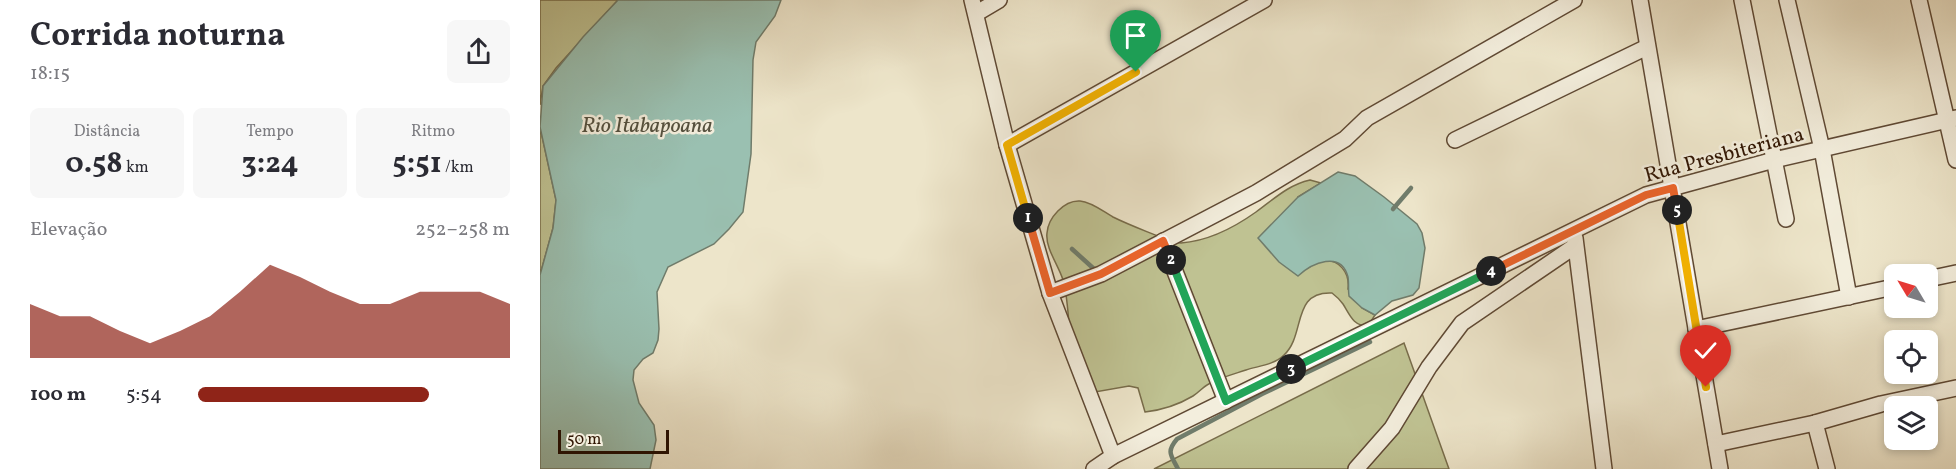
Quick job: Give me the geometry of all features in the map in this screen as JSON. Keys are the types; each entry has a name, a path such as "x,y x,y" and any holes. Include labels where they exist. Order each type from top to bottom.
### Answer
{"street":[{"path":"999,0 974,6 1007,145 1050,293 1113,456"},
{"path":"1007,145 1264,0"},
{"path":"1050,293 1101,274 1256,193 1345,140 1367,118 1574,0"},
{"path":"1640,0 1720,469"},
{"path":"1742,0 1786,219"},
{"path":"1787,0 1822,149 1849,297"},
{"path":"1919,0 1951,119 1956,160"},
{"path":"1455,140 1647,47"},
{"name":"Rua Presbiteriana","path":"1094,469 1113,456 1646,195 1774,160 1951,119"},
{"path":"1575,229 1575,246 1604,469"},
{"path":"1163,241 1226,401"},
{"path":"1356,469 1392,428 1430,367 1462,323 1575,246"},
{"path":"1938,277 1956,273"},
{"path":"1696,329 1884,289"},
{"path":"1716,444 1815,423 1881,404 1956,388"},
{"path":"1815,423 1827,469"}],"shaded area":[{"path":"540,0 618,0 556,68 543,86 540,105"},
{"path":"540,127 556,200 553,228 540,275"},
{"path":"1310,180 1321,183 1298,197 1304,270 1322,261 1338,264 1347,277 1348,289 1362,308 1375,315 1368,326 1355,322 1332,293 1319,294 1310,299 1305,306 1291,347 1284,355 1271,363 1216,380 1182,402 1145,412 1138,388 1129,386 1095,392 1080,369 1073,352 1065,289 1048,245 1048,227 1058,211 1068,203 1080,201 1158,236 1181,243 1191,242 1230,228 1288,189"},
{"path":"1404,343 1449,469 1154,469"}],"water":[{"name":"Rio Itabapoana","path":"618,0 781,0 775,16 756,42 753,60 751,154 743,212 714,244 668,267 657,292 658,340 653,353 643,359 634,370 633,380 639,403 654,425 656,440 650,469 540,469 540,275 553,228 556,200 540,127 543,86 583,37"},
{"path":"1338,172 1355,176 1384,197 1417,224 1422,233 1425,248 1419,288 1413,295 1392,301 1375,315 1362,308 1349,296 1348,277 1339,264 1333,261 1318,263 1298,276 1279,262 1258,238 1298,197"}],"waterway":[{"path":"1393,209 1411,188"},
{"path":"1072,249 1093,268"},
{"path":"1178,469 1171,451 1177,439 1262,394 1370,342"}],"route":[{"path":"1136,72 1007,145 1050,293 1101,274 1163,241 1226,401 1646,195 1673,188 1706,387"}]}
